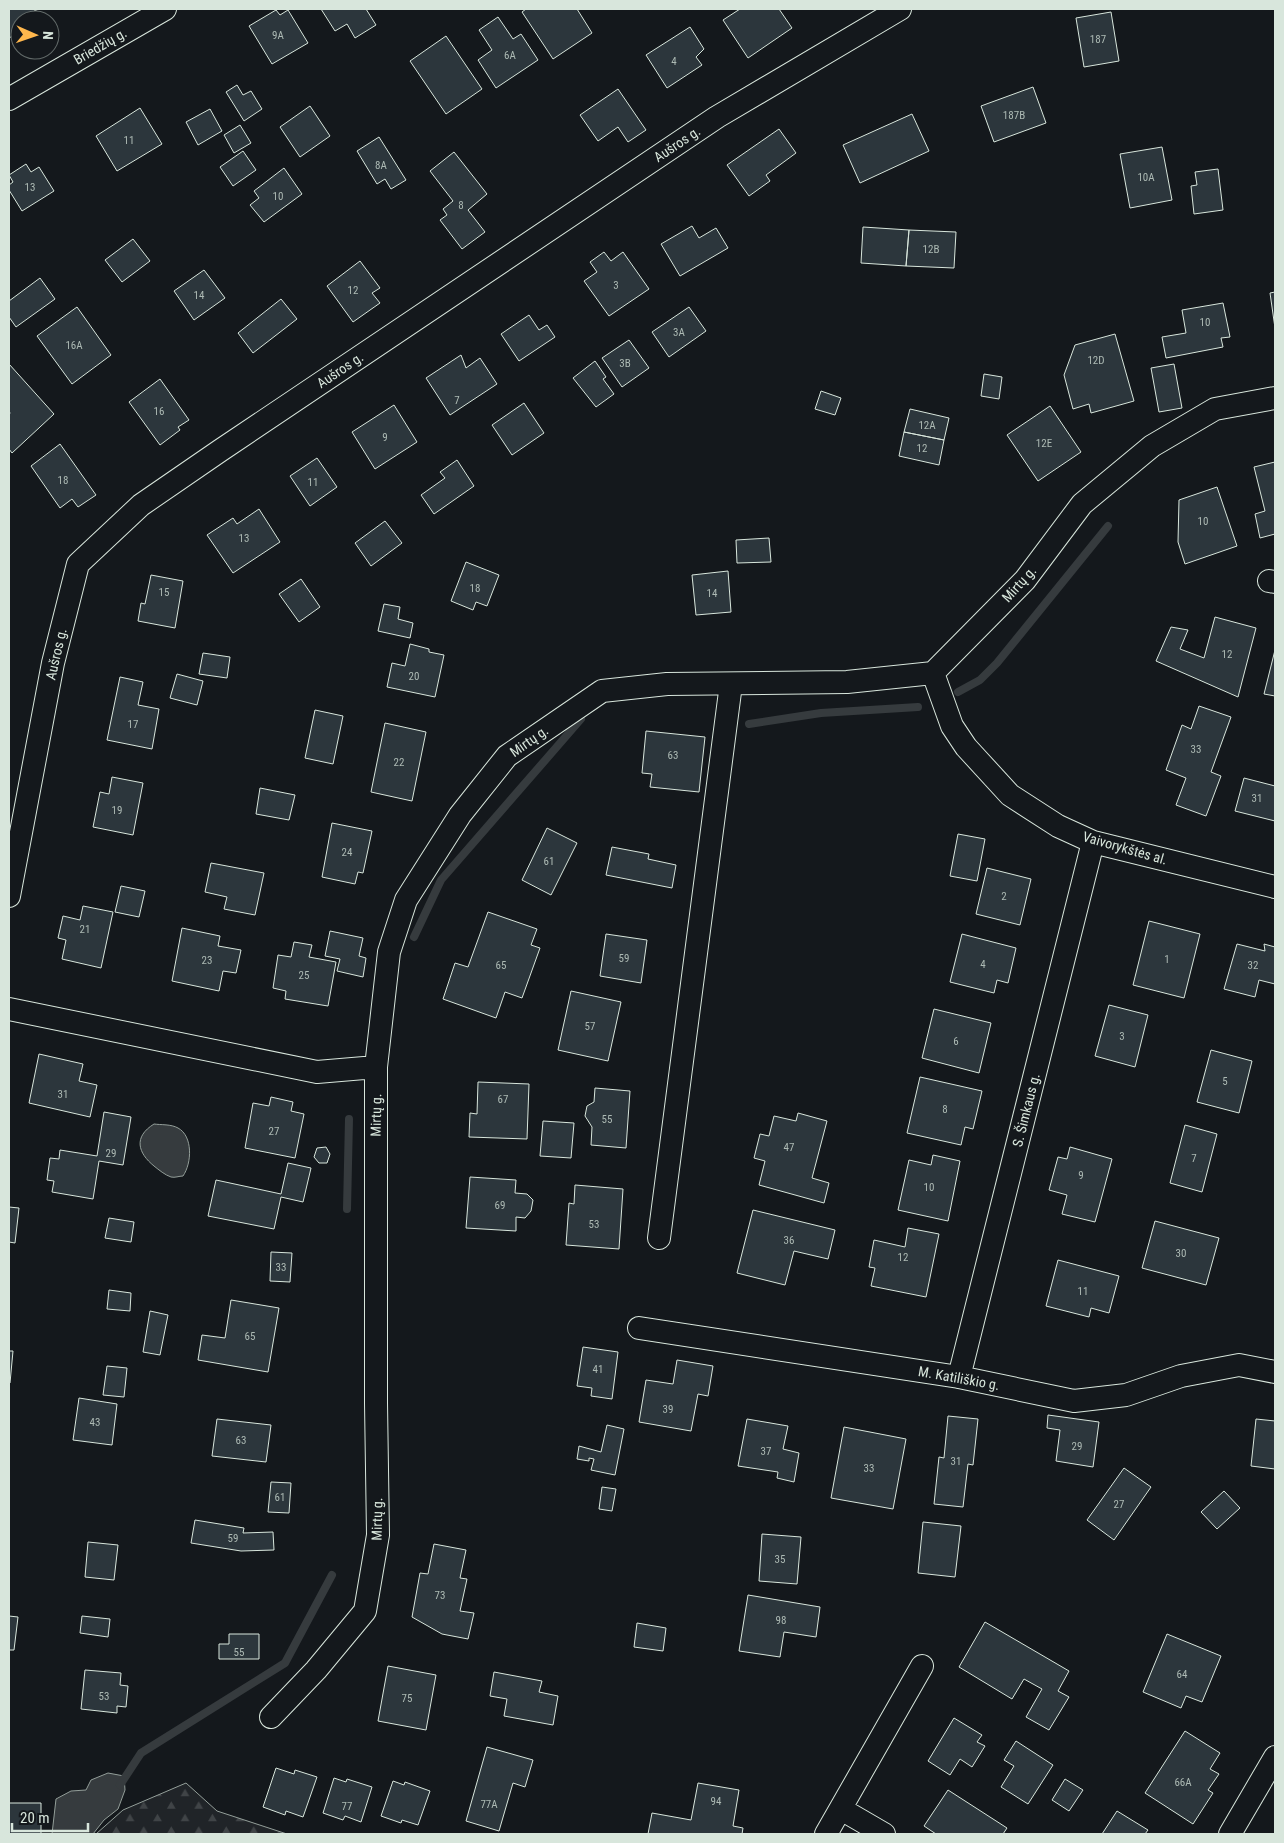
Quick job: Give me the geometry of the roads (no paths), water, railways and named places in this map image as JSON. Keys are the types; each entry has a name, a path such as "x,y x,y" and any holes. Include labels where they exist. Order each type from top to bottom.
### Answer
{"street":[{"name":"Briedžių g.","path":"9,99 165,9"},
{"name":"Aušros g.","path":"9,896 53,663 78,564 141,505 157,494 718,117 900,9"},
{"name":"Mirtų g.","path":"271,1717 316,1670 365,1611 378,1535 376,1067 389,952 406,900 460,815 507,756 602,690 667,684 847,682 933,673 1025,580 1082,504 1152,446 1215,409 1275,398"},
{"name":"Vaivorykštės al.","path":"933,673 952,726 966,746 1010,796 1058,826 1093,842 1275,886"},
{"path":"659,1238 731,684"},
{"name":"S. Šimkaus g.","path":"960,1377 1093,842"},
{"path":"9,1009 317,1072 376,1067"},
{"name":"M. Katiliškio g.","path":"639,1328 960,1377 1074,1400 1126,1395 1182,1376 1239,1364 1275,1372"},
{"path":"826,1834 922,1666"},
{"path":"1230,1834 1275,1757"},
{"path":"841,1809 884,1834"}],"waterway":[{"path":"958,692 980,680 997,663 1108,526"},
{"path":"749,724 821,713 918,707"},
{"path":"414,937 441,880 581,719"},
{"path":"347,1209 349,1119"},
{"path":"120,1785 141,1753 285,1663 332,1575"}]}
